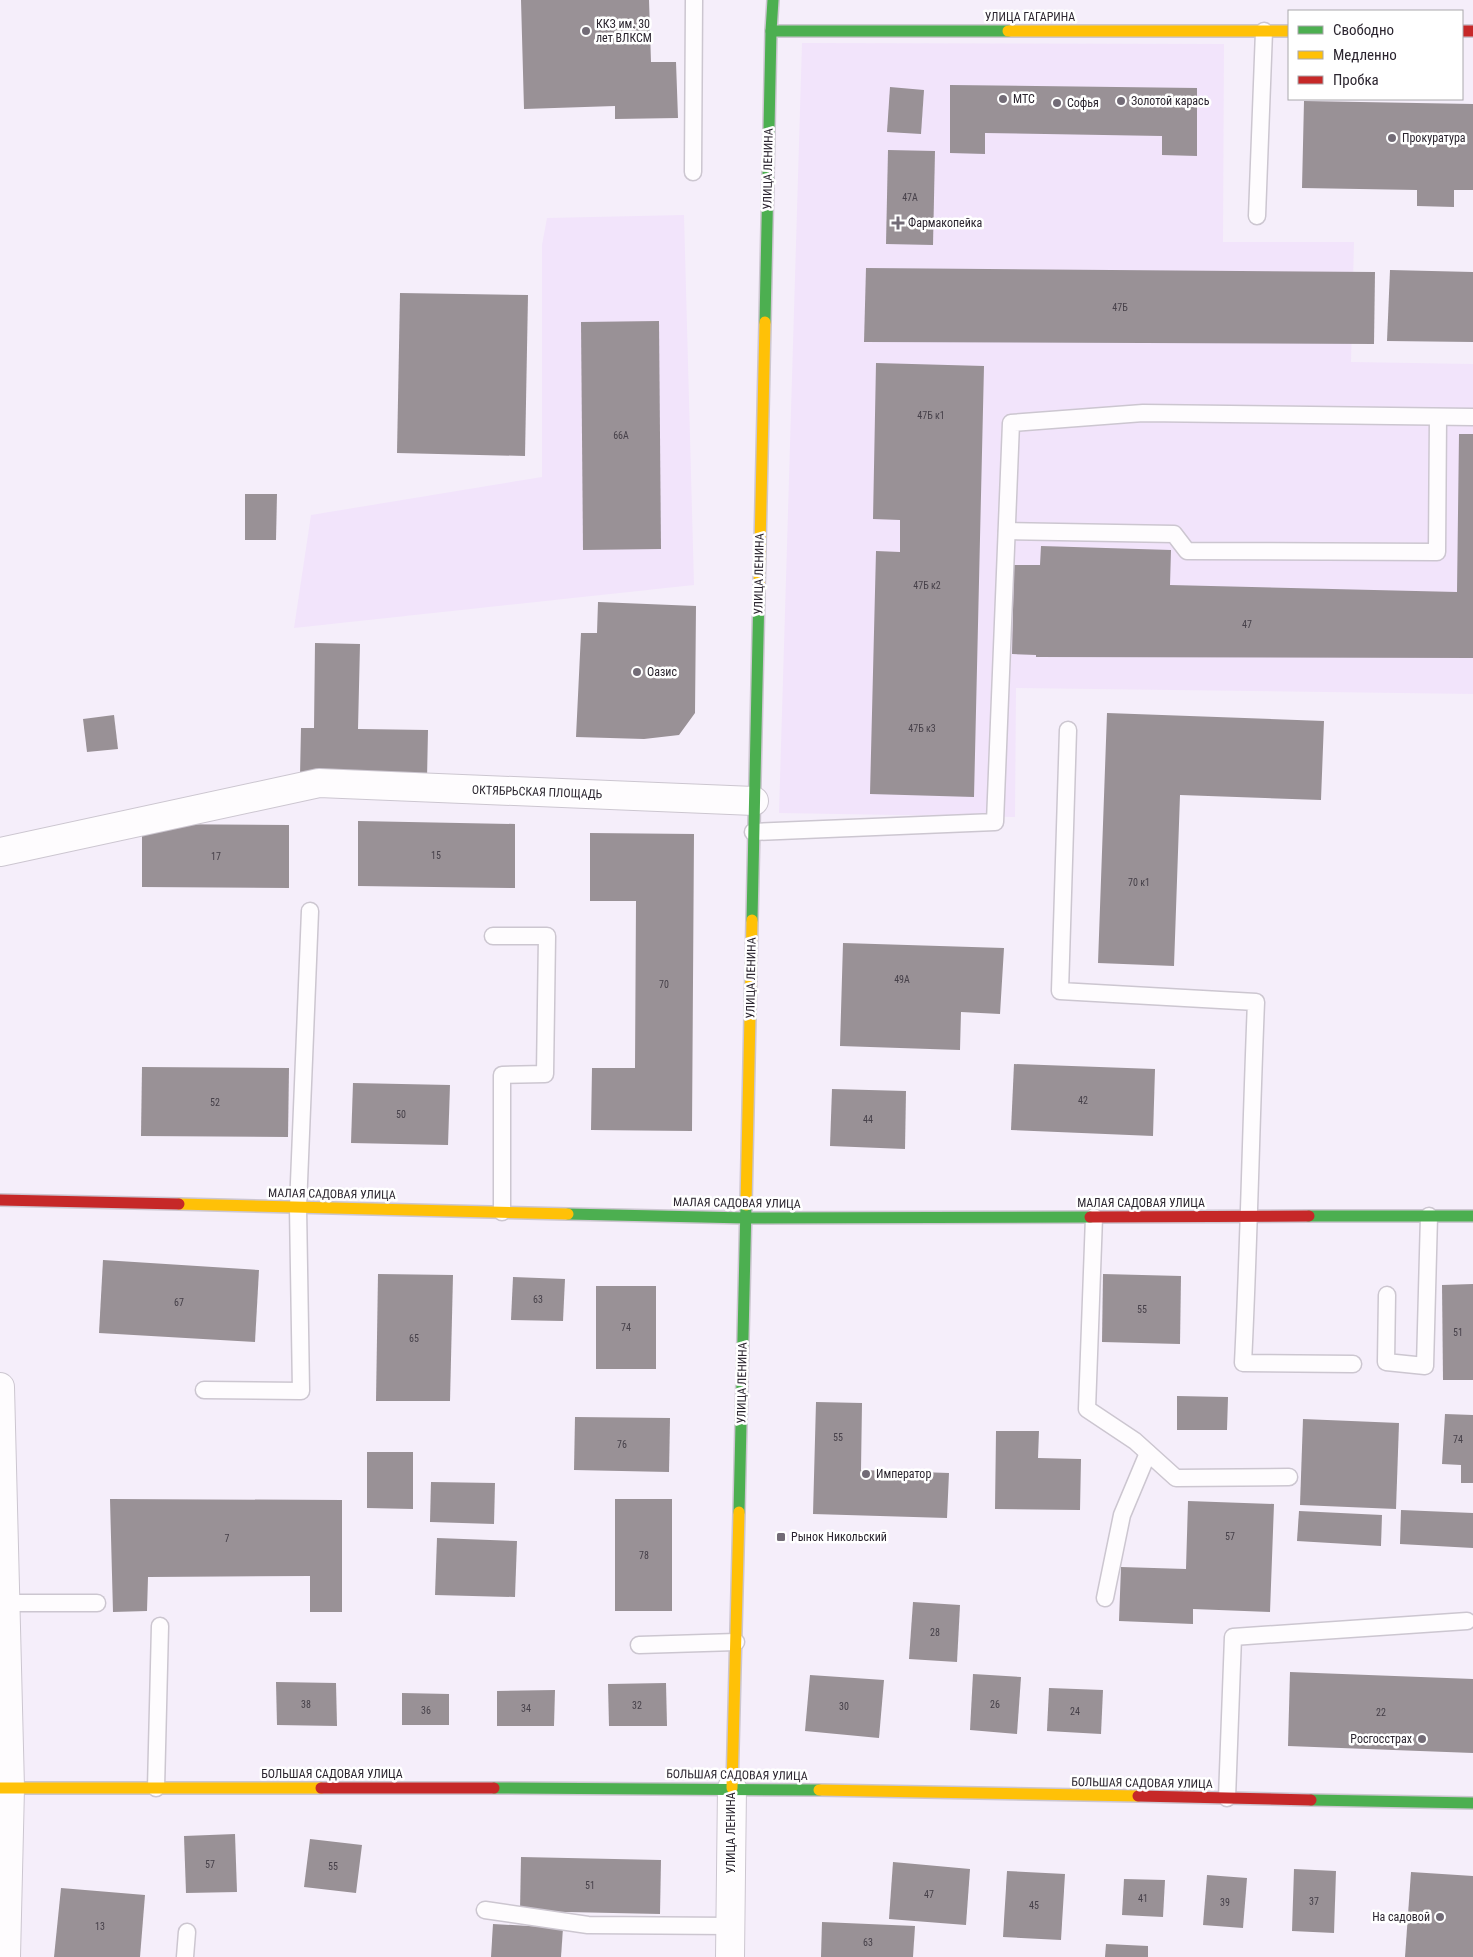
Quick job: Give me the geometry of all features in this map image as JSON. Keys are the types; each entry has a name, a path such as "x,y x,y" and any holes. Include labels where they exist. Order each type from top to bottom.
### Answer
{"street":[{"name":"УЛИЦА ЛЕНИНА","path":"730,1957 753,832 773,0"},
{"name":"УЛИЦА ГАГАРИНА","path":"771,31 1288,31"},
{"name":"ОКТЯБРЬСКАЯ ПЛОЩАДЬ","path":"0,852 320,783 754,801"},
{"name":"МАЛАЯ САДОВАЯ УЛИЦА","path":"0,1200 746,1218 1473,1216"},
{"path":"0,1388 6,1603 6,1957"},
{"name":"БОЛЬШАЯ САДОВАЯ УЛИЦА","path":"5,1788 732,1788 1473,1803"}],"lane":[{"path":"693,172 694,0"},
{"path":"1257,216 1264,31"},
{"path":"753,832 995,822 1011,424 1143,413 1473,417"},
{"path":"1007,531 1174,534 1187,551 1437,552 1438,417"},
{"path":"1068,730 1060,992 1256,1002 1250,1146 1250,1216 1243,1363 1353,1364"},
{"path":"204,1390 301,1391 298,1207 310,911"},
{"path":"493,936 547,936 545,1074 502,1075 502,1212"},
{"path":"1387,1295 1386,1362 1425,1366 1429,1216"},
{"path":"1094,1217 1086,1409 1135,1441 1176,1478 1289,1477"},
{"path":"1105,1598 1122,1515 1148,1453"},
{"path":"6,1603 97,1603"},
{"path":"1227,1798 1233,1637 1467,1621"},
{"path":"156,1788 160,1626"},
{"path":"639,1645 736,1642"},
{"path":"485,1910 588,1925 730,1926"},
{"path":"185,1957 186,1932"}],"shaded area":[{"path":"802,43 1224,44 1223,242 1354,242 1351,362 1473,364 1473,694 1016,688 1015,817 779,813"},
{"path":"684,215 694,585 294,628 311,515 542,477 542,245 547,218"}],"building":[{"name":"ККЗ им. 30 лет ВЛКСМ","path":"521,0 649,0 651,62 676,62 678,118 615,119 615,106 524,109"},
{"path":"950,85 1197,88 1197,156 1162,155 1162,136 985,133 985,154 950,153"},
{"path":"890,87 924,90 921,134 887,132"},
{"path":"1304,101 1473,104 1473,190 1454,190 1454,207 1417,206 1417,190 1302,188"},
{"path":"888,150 935,151 933,245 886,244"},
{"path":"866,268 1375,272 1374,344 864,342"},
{"path":"1390,270 1473,272 1473,342 1387,341"},
{"path":"400,293 528,295 525,456 397,453"},
{"path":"659,321 661,549 583,550 581,322"},
{"path":"876,363 984,366 974,797 870,794 876,551 900,552 900,520 873,519"},
{"path":"1459,434 1473,434 1473,658 1036,657 1036,655 1012,654 1014,565 1040,565 1041,546 1171,550 1170,585 1457,592"},
{"path":"245,494 277,494 276,540 245,540"},
{"path":"598,602 696,606 695,713 679,735 644,739 576,737 581,633 597,633"},
{"path":"315,643 360,644 358,729 428,730 427,779 300,776 301,728 314,728"},
{"path":"1107,713 1324,721 1321,800 1180,795 1174,966 1098,963"},
{"path":"114,715 118,749 87,752 83,719"},
{"path":"358,821 515,824 515,888 358,886"},
{"path":"142,824 289,825 289,888 142,887"},
{"path":"590,833 694,834 692,1131 591,1130 592,1068 635,1068 636,901 590,901"},
{"path":"843,943 1004,948 1000,1014 961,1012 960,1050 840,1046"},
{"path":"1014,1064 1155,1069 1153,1136 1011,1130"},
{"path":"142,1067 289,1068 288,1137 141,1136"},
{"path":"353,1083 450,1085 448,1145 351,1143"},
{"path":"832,1089 906,1091 905,1149 830,1146"},
{"path":"103,1260 259,1270 255,1342 99,1333"},
{"path":"378,1274 453,1275 450,1401 376,1401"},
{"path":"1103,1274 1181,1276 1180,1344 1102,1342"},
{"path":"513,1277 565,1279 563,1321 511,1320"},
{"path":"1473,1284 1473,1380 1443,1380 1442,1285"},
{"path":"596,1286 656,1286 656,1369 596,1369"},
{"path":"1177,1396 1228,1397 1227,1430 1177,1430"},
{"path":"816,1402 862,1403 861,1470 949,1473 947,1518 813,1514"},
{"path":"1445,1414 1473,1415 1473,1483 1461,1483 1461,1465 1442,1464"},
{"path":"575,1417 670,1418 669,1472 574,1470"},
{"path":"1303,1419 1399,1423 1396,1509 1300,1505"},
{"path":"996,1431 1039,1431 1038,1458 1081,1459 1080,1510 995,1509"},
{"path":"367,1452 413,1452 413,1509 367,1508"},
{"path":"431,1482 495,1483 494,1524 430,1522"},
{"path":"110,1499 342,1500 342,1612 310,1612 310,1576 148,1577 147,1611 113,1612"},
{"path":"615,1499 672,1499 672,1611 615,1611"},
{"path":"1188,1501 1274,1504 1270,1612 1193,1609 1193,1624 1119,1621 1121,1567 1186,1569"},
{"path":"1401,1510 1473,1513 1473,1548 1400,1544"},
{"path":"1299,1511 1382,1515 1381,1546 1297,1541"},
{"path":"437,1538 517,1541 515,1597 435,1595"},
{"path":"913,1602 960,1605 957,1662 909,1659"},
{"path":"1290,1672 1473,1679 1473,1753 1288,1746"},
{"path":"973,1674 1021,1677 1017,1734 970,1730"},
{"path":"810,1675 884,1680 879,1738 805,1731"},
{"path":"276,1682 336,1683 337,1726 277,1725"},
{"path":"666,1683 667,1726 609,1726 608,1684"},
{"path":"1049,1688 1103,1690 1101,1734 1047,1731"},
{"path":"555,1690 554,1726 497,1726 497,1691"},
{"path":"402,1693 449,1694 449,1725 402,1725"},
{"path":"235,1834 237,1892 186,1893 184,1836"},
{"path":"310,1839 362,1845 356,1893 304,1887"},
{"path":"521,1857 661,1860 660,1914 520,1911"},
{"path":"893,1862 970,1869 966,1925 889,1919"},
{"path":"1294,1869 1336,1871 1334,1933 1292,1931"},
{"path":"1007,1871 1065,1874 1061,1940 1003,1937"},
{"name":"На садовой","path":"1411,1872 1473,1876 1473,1957 1405,1957"},
{"path":"1207,1875 1247,1878 1243,1928 1203,1925"},
{"path":"1124,1879 1165,1880 1163,1917 1122,1915"},
{"path":"61,1888 145,1895 140,1957 54,1957"},
{"path":"822,1922 915,1926 913,1957 821,1957"},
{"path":"493,1924 563,1928 561,1957 491,1957"},
{"path":"1106,1944 1148,1946 1148,1957 1105,1957"}],"traffic: fast":[{"path":"773,0 771,31 1008,31"},
{"path":"765,322 771,31"},
{"path":"752,920 759,591"},
{"path":"739,1512 746,1205"},
{"path":"568,1214 746,1218 1090,1217"},
{"path":"1309,1216 1473,1216"},
{"path":"494,1788 819,1790"},
{"path":"1311,1800 1473,1803"}],"traffic: slow":[{"path":"1008,31 1288,31"},
{"path":"759,591 765,322"},
{"path":"746,1205 752,920"},
{"path":"179,1204 568,1214"},
{"path":"732,1788 739,1512"},
{"path":"0,1788 321,1788"},
{"path":"819,1790 1138,1796"}],"traffic: jam":[{"path":"1463,31 1473,31"},
{"path":"0,1200 179,1204"},
{"path":"1090,1217 1309,1216"},
{"path":"321,1788 494,1788"},
{"path":"1138,1796 1311,1800"}],"place":[{"name":"ККЗ им. 30 лет ВЛКСМ","path":"586,31"},
{"name":"МТС","path":"1003,99"},
{"name":"Золотой карась","path":"1121,101"},
{"name":"Софья","path":"1057,103"},
{"name":"Прокуратура","path":"1392,138"},
{"name":"Фармакопейка","path":"898,223"},
{"name":"Оазис","path":"637,672"},
{"name":"Император","path":"866,1474"},
{"name":"Рынок Никольский","path":"781,1537"},
{"name":"Росгосстрах","path":"1422,1739"},
{"name":"На садовой","path":"1440,1917"}]}
